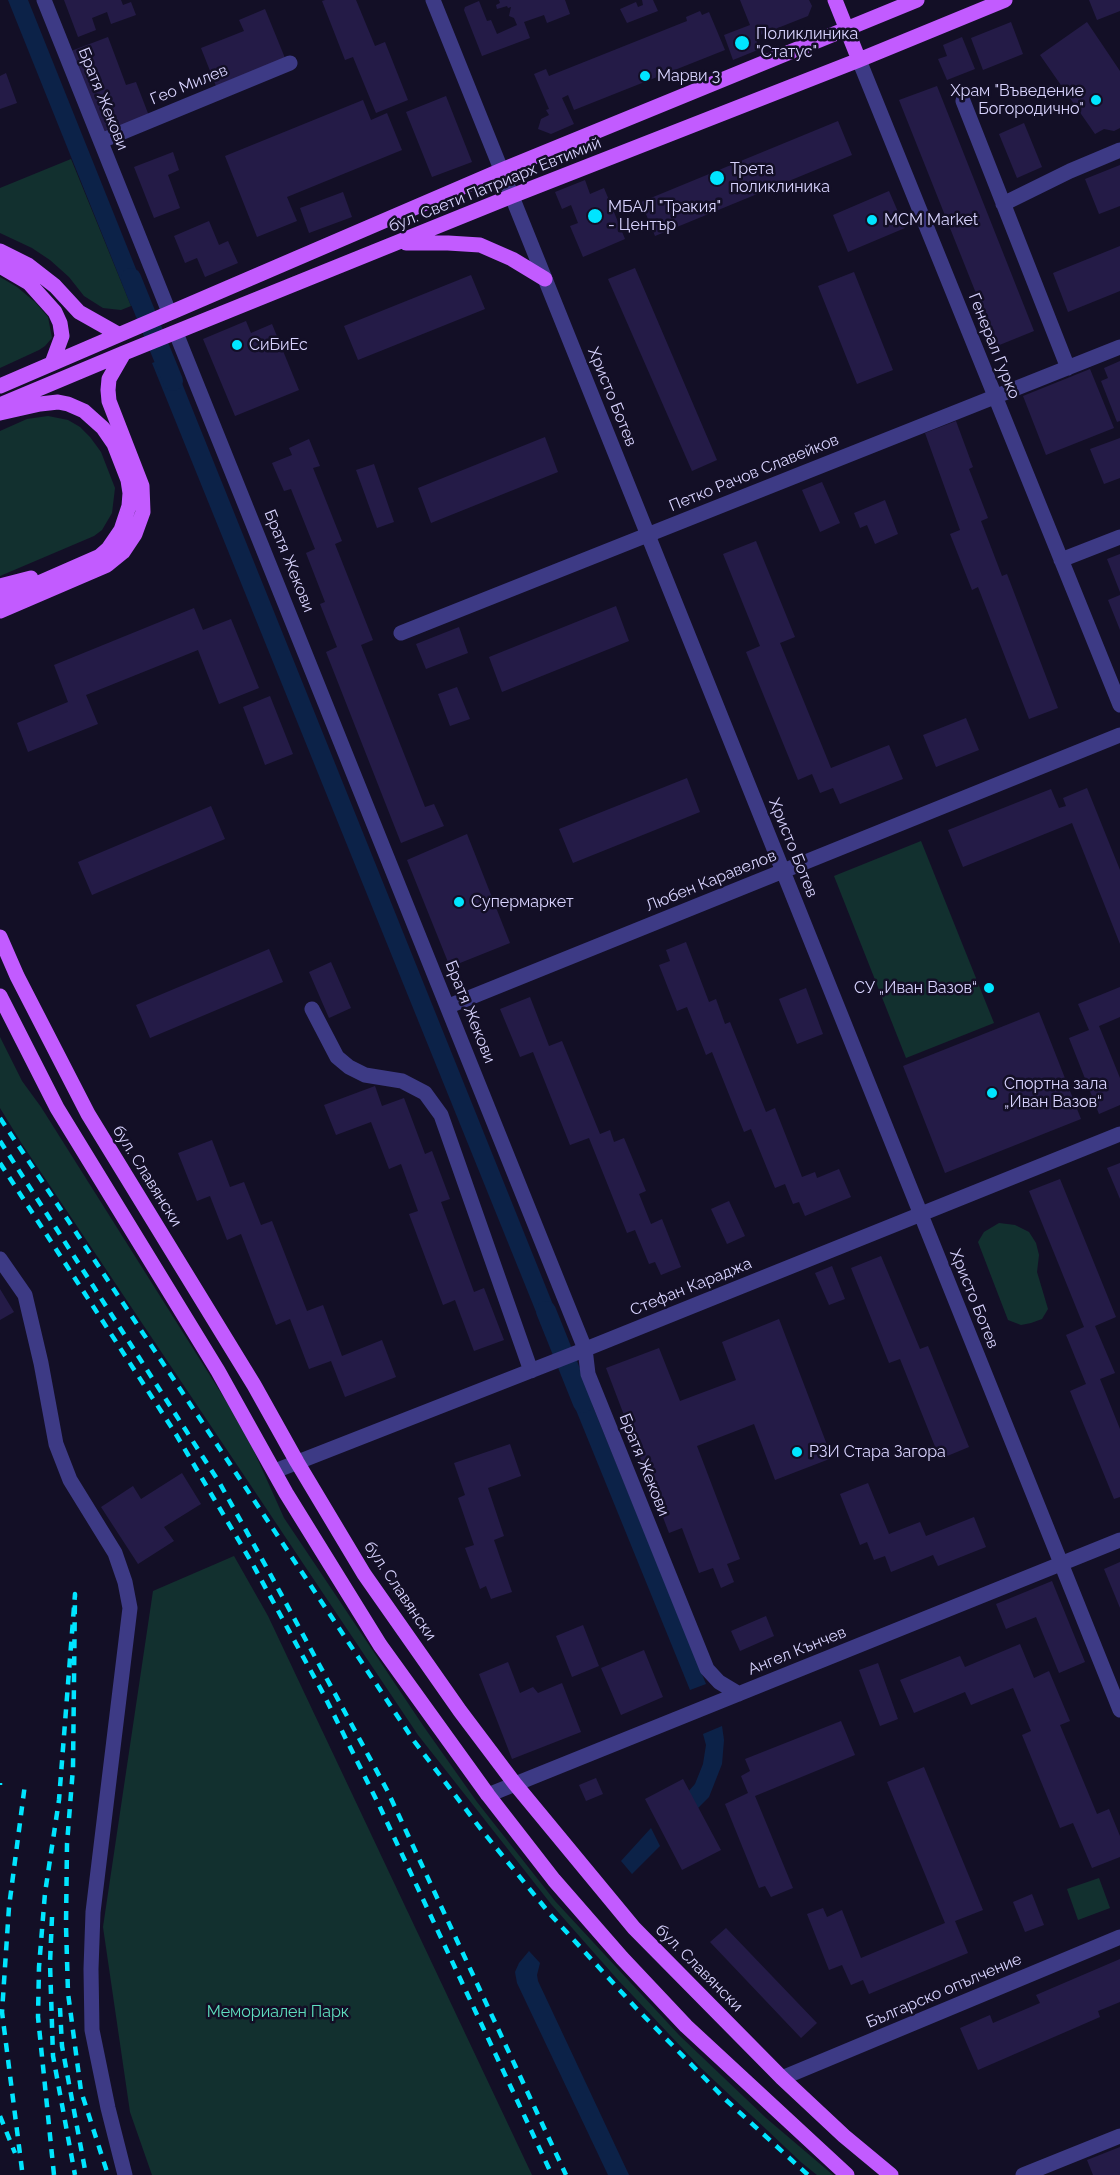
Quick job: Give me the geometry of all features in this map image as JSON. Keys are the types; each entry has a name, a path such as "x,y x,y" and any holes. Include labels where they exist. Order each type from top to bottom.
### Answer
{"main road":[{"name":"Генерал Гурко","path":"835,0 859,60"},
{"name":"бул. Свети Патриарх Евтимий","path":"0,386 502,170 917,0"},
{"name":"бул. Свети Патриарх Евтимий","path":"0,405 512,196 859,60 1005,0"},
{"path":"397,244 480,245 512,259 545,279"},
{"path":"0,251 28,265 55,286 79,312 122,332"},
{"path":"0,266 29,283 55,312 62,336 52,363"},
{"path":"0,611 107,566 123,552 135,534 143,512 142,486 109,401 108,390 109,379 130,350"},
{"path":"0,413 48,402 68,404 90,416 103,428 114,444 128,480 130,493 125,520 108,549 92,561 0,586"},
{"path":"0,600 80,565"},
{"name":"бул. Славянски","path":"0,937 17,976 88,1114 254,1385 364,1574 460,1711 515,1784 634,1928 782,2078 844,2136 891,2175"},
{"path":"0,996 57,1108 218,1371 274,1471 380,1645 488,1795 554,1880 670,2009 827,2159 847,2175"}],"street":[{"name":"Братя Жекови","path":"44,0 170,312"},
{"name":"Христо Ботев","path":"440,2 545,279 1120,1710"},
{"name":"Генерал Гурко","path":"859,60 1120,705"},
{"name":"Гео Милев","path":"101,141 290,63"},
{"path":"963,101 1068,368"},
{"path":"1003,204 1070,171 1120,150"},
{"name":"Братя Жекови","path":"176,333 449,1006 588,1374 706,1669 719,1682 739,1694"},
{"name":"Петко Рачов Славейков","path":"401,633 1120,347"},
{"path":"1061,560 1120,537"},
{"name":"Любен Каравелов","path":"449,1006 1120,735"},
{"path":"312,1009 337,1057 365,1075 402,1081 425,1094 441,1115 531,1371"},
{"name":"Стефан Караджа","path":"274,1471 531,1371 1120,1134"},
{"path":"0,1258 25,1295 41,1363 56,1444 69,1480 115,1553 125,1582 130,1608 93,1912 91,1969 92,2030 125,2175"},
{"name":"Ангел Кънчев","path":"488,1795 1120,1540"},
{"name":"Българско опълчение","path":"782,2078 1120,1937"},
{"path":"1023,2175 1120,2136"}],"green space":[{"path":"71,159 131,306 121,310 103,308 84,296 69,277 50,260 32,248 0,233 0,188"},
{"path":"0,277 35,302 48,317 52,338 39,350 0,368"},
{"path":"48,416 68,420 80,427 101,452 115,488 112,513 102,530 94,536 0,576 0,431 27,419"},
{"path":"921,841 994,1023 906,1058 834,876"},
{"path":"0,1037 22,1081 41,1107 245,1431 284,1518 477,1802 555,1901 679,2035 766,2118 833,2175 817,2175 802,2163 701,2068 618,1980 551,1904 418,1735 0,1108"},
{"path":"999,1223 1015,1225 1029,1232 1036,1243 1039,1255 1037,1272 1048,1309 1042,1319 1021,1325 1008,1320 978,1242 984,1232"},
{"name":"Мемориален Парк","path":"234,1556 268,1616 532,2175 152,2175 130,2112 103,1927 153,1591"},
{"path":"1099,1878 1110,1908 1078,1920 1067,1889"}],"water":[{"path":"8,0 28,0 148,299 131,306"},
{"path":"171,356 564,1332 547,1339 152,363"},
{"path":"581,1377 706,1684 690,1690 565,1383"},
{"path":"722,1726 724,1740 722,1764 709,1797 695,1811 687,1793 695,1784 703,1764 706,1745 703,1734"},
{"path":"651,1828 660,1846 632,1874 621,1861"},
{"path":"529,1951 540,1963 538,1981 629,2175 608,2175 517,1983 515,1972"}],"building":[{"path":"64,0 121,0 123,5 131,2 136,15 111,24 107,12 92,18 96,30 78,37"},
{"path":"356,0 375,46 385,42 408,100 376,113 353,57 345,60 322,1"},
{"path":"499,0 565,0 570,14 547,23 544,15 524,22 530,38 482,56 464,10 465,7 479,1 487,21 491,20 497,34 517,25 514,18 509,16 511,7 497,9 496,5 500,3"},
{"path":"642,0 653,0 658,11 627,23 620,9 636,2 638,7 643,5"},
{"path":"740,0 809,0 812,6 808,16 755,37 760,49 733,60 724,35 750,25"},
{"path":"1089,0 1120,0 1120,11 1097,20"},
{"path":"265,9 285,58 216,86 201,48 244,31 239,20"},
{"path":"700,11 702,15 709,12 725,50 574,110 568,95 562,98 574,124 551,134 538,129 541,119 549,115 546,110 549,109 534,74 546,69 549,76 687,21 686,17"},
{"path":"1011,22 1023,54 983,70 971,38"},
{"name":"Храм \"Въведение Богородично\"","path":"1087,22 1120,71 1120,128 1114,131 1104,129 1095,134 1040,55"},
{"path":"108,37 126,85 136,82 149,116 102,133 71,51"},
{"path":"962,37 975,69 947,80 938,59 947,56 943,45"},
{"path":"6,73 17,103 0,109 0,76"},
{"path":"937,86 1034,331 997,346 899,100"},
{"path":"446,96 472,162 432,177 406,112"},
{"path":"363,100 371,120 387,113 402,150 287,197 297,221 257,237 225,156"},
{"path":"838,121 852,155 655,236 641,202"},
{"path":"1024,123 1042,167 1017,178 999,134"},
{"path":"173,152 179,170 168,175 180,208 154,218 134,167"},
{"path":"1120,165 1120,206 1099,214 1085,179"},
{"name":"МБАЛ \"Тракия\" - Център","path":"585,180 590,194 604,188 625,239 583,257 570,226 578,223 571,205 562,209 555,192"},
{"path":"889,191 905,228 848,252 833,215"},
{"path":"343,192 352,217 309,233 300,208"},
{"path":"209,221 219,245 228,241 238,263 205,277 197,258 185,263 174,236"},
{"path":"1120,246 1120,291 1068,312 1053,273"},
{"path":"635,268 717,460 692,471 608,279"},
{"path":"854,272 893,370 857,384 818,286"},
{"path":"471,275 485,309 358,360 344,326"},
{"path":"246,321 251,333 272,324 299,390 235,416 203,339"},
{"path":"1120,361 1120,421 1117,422 1101,381 1108,378 1104,368"},
{"path":"1090,369 1114,428 1046,455 1023,396"},
{"path":"956,421 973,467 969,469 988,518 981,521 1002,576 1007,574 1058,708 1029,719 978,587 972,590 950,534 960,530 925,433"},
{"path":"545,437 558,472 431,523 418,488"},
{"path":"1120,438 1120,478 1104,484 1090,449"},
{"path":"309,439 320,466 313,468 342,541 335,544 373,640 361,645 425,807 434,804 444,826 401,843 326,652 337,647 320,604 325,602 306,553 315,549 291,489 284,491 272,463 292,455 289,448"},
{"path":"374,464 394,522 377,528 356,470"},
{"path":"822,482 840,523 820,532 802,490"},
{"path":"885,500 898,534 875,544 867,525 860,528 854,513"},
{"path":"756,541 795,637 780,643 831,768 889,745 903,779 840,804 833,788 820,793 812,774 798,780 746,652 760,646 723,554"},
{"path":"1120,554 1120,592 1107,559"},
{"path":"1120,595 1120,630 1108,600"},
{"path":"616,606 629,641 502,692 489,657"},
{"path":"194,608 203,630 231,619 259,688 219,704 198,650 86,695 98,724 28,752 17,723 68,702 54,665"},
{"path":"459,627 468,653 426,669 416,644"},
{"path":"457,687 470,719 450,726 438,694"},
{"path":"270,696 293,754 265,765 243,707"},
{"path":"966,718 979,750 936,767 923,735"},
{"path":"687,778 700,812 573,863 559,829"},
{"path":"1087,788 1120,870 1120,944 1072,823 963,867 948,830 1051,789 1059,808 1066,806 1063,798"},
{"path":"211,806 225,839 92,895 78,862"},
{"name":"Супермаркет","path":"467,834 510,943 450,967 407,860"},
{"path":"686,942 709,1002 716,999 725,1024 730,1022 766,1112 775,1108 802,1177 815,1172 817,1178 839,1169 851,1197 805,1216 799,1202 793,1204 785,1184 775,1188 751,1129 744,1132 712,1052 706,1055 687,1007 677,1011 659,965 670,961 666,950"},
{"path":"269,949 283,982 150,1038 136,1005"},
{"path":"331,962 351,1008 329,1018 309,972"},
{"path":"1120,987 1120,1017 1099,1026 1120,1078 1120,1105 1099,1114 1069,1038 1089,1030 1078,1004"},
{"path":"806,988 823,1034 797,1044 779,999"},
{"path":"530,997 549,1046 562,1041 600,1134 610,1130 614,1142 624,1138 646,1191 639,1194 651,1224 662,1219 681,1267 661,1275 655,1262 649,1264 635,1230 627,1233 589,1138 570,1145 533,1052 520,1057 500,1009"},
{"name":"Спортна зала „Иван Вазов“","path":"1039,1012 1081,1119 945,1173 903,1066"},
{"path":"375,1086 382,1106 404,1098 425,1154 432,1151 450,1199 441,1202 474,1292 484,1288 504,1340 474,1351 455,1300 443,1305 409,1214 418,1211 401,1164 389,1169 371,1122 336,1135 324,1105"},
{"path":"212,1140 230,1187 244,1182 261,1225 272,1221 307,1311 323,1305 342,1356 382,1340 396,1377 345,1397 331,1361 309,1369 290,1319 276,1325 241,1234 227,1240 210,1196 197,1201 178,1153"},
{"path":"1120,1163 1120,1199 1107,1168"},
{"path":"1060,1179 1116,1317 1095,1326 1115,1373 1100,1379 1120,1429 1120,1497 1114,1499 1070,1391 1086,1384 1066,1335 1084,1327 1029,1191"},
{"path":"729,1201 745,1236 727,1244 711,1209"},
{"path":"881,1256 920,1349 928,1346 969,1447 940,1459 900,1359 889,1363 851,1268"},
{"path":"832,1266 845,1299 829,1305 815,1273"},
{"path":"0,1289 14,1312 0,1320"},
{"name":"РЗИ Стара Загора","path":"779,1319 832,1458 775,1480 754,1424 697,1446 740,1559 727,1564 734,1582 721,1588 713,1568 699,1573 682,1528 669,1533 606,1368 659,1348 680,1401 736,1380 722,1342"},
{"path":"510,1444 521,1476 488,1488 504,1536 494,1540 512,1592 491,1599 486,1586 480,1589 465,1548 474,1545 458,1498 465,1495 454,1463"},
{"path":"182,1473 201,1504 164,1527 174,1541 138,1564 101,1507 133,1486 141,1499"},
{"path":"868,1483 889,1534 920,1522 926,1536 974,1517 986,1547 938,1566 933,1555 891,1572 885,1556 874,1560 867,1542 860,1545 840,1494"},
{"path":"1120,1562 1120,1608 1104,1569"},
{"path":"1052,1581 1085,1662 1059,1673 1036,1617 1006,1629 996,1604"},
{"path":"766,1616 774,1636 740,1651 731,1631"},
{"path":"583,1625 599,1666 572,1677 556,1636"},
{"path":"1020,1644 1034,1678 1049,1671 1070,1721 1060,1725 1097,1814 1109,1809 1120,1836 1120,1857 1092,1868 1073,1823 1060,1828 1022,1735 1031,1731 1013,1688 971,1705 965,1692 914,1713 900,1680 960,1656 965,1667"},
{"path":"644,1650 663,1697 621,1715 601,1668"},
{"path":"508,1662 520,1693 533,1687 538,1693 562,1683 581,1732 512,1759 479,1674"},
{"path":"878,1663 898,1719 880,1726 859,1670"},
{"path":"841,1721 855,1755 755,1796 793,1888 771,1897 765,1886 759,1888 725,1804 748,1793 741,1776 750,1771 745,1759"},
{"path":"924,1767 983,1910 955,1921 968,1953 869,1994 863,1980 851,1985 842,1965 829,1970 807,1914 823,1908 827,1917 842,1910 861,1958 945,1923 887,1782"},
{"path":"596,1778 603,1794 586,1801 579,1785"},
{"path":"683,1779 721,1850 682,1870 645,1799"},
{"path":"1032,1894 1044,1925 1025,1932 1013,1902"},
{"path":"726,1928 817,2023 801,2038 710,1942"},
{"path":"1120,1959 1120,2002 1098,2011 1100,2017 978,2070 960,2028 990,2015 993,2023 1040,2003 1036,1995"},
{"path":"1120,2147 1120,2175 1093,2175 1087,2160"}],"waterway":[{"path":"131,278 173,381"},
{"path":"546,1311 583,1403"}],"railway":[{"path":"0,1118 414,1741 480,1828 550,1914 636,2008 726,2100 808,2175"},
{"path":"0,1141 219,1482 268,1570 387,1790 566,2175"},
{"path":"0,1163 174,1431 252,1563 324,1695 378,1803 552,2175"},
{"path":"54,2175 38,2017 39,1967 45,1893 59,1800 75,1594 73,1768 67,1844 68,1993 81,2091 108,2175"},
{"path":"22,2170 2,2012 9,1907 25,1784"},
{"path":"52,1917 50,1963 53,2056 75,2175"},
{"path":"60,2008 62,2046 86,2175"},
{"path":"0,2116 15,2153"}],"place":[{"name":"Поликлиника \"Статус\"","path":"742,43"},
{"name":"Марви 3","path":"645,76"},
{"name":"Храм \"Въведение Богородично\"","path":"1096,100"},
{"name":"Трета поликлиника","path":"717,178"},
{"name":"МБАЛ \"Тракия\" - Център","path":"595,216"},
{"name":"MCM Market","path":"872,220"},
{"name":"СиБиЕс","path":"237,345"},
{"name":"Супермаркет","path":"459,902"},
{"name":"СУ „Иван Вазов“","path":"989,988"},
{"name":"Спортна зала „Иван Вазов“","path":"992,1093"},
{"name":"РЗИ Стара Загора","path":"797,1452"}]}
